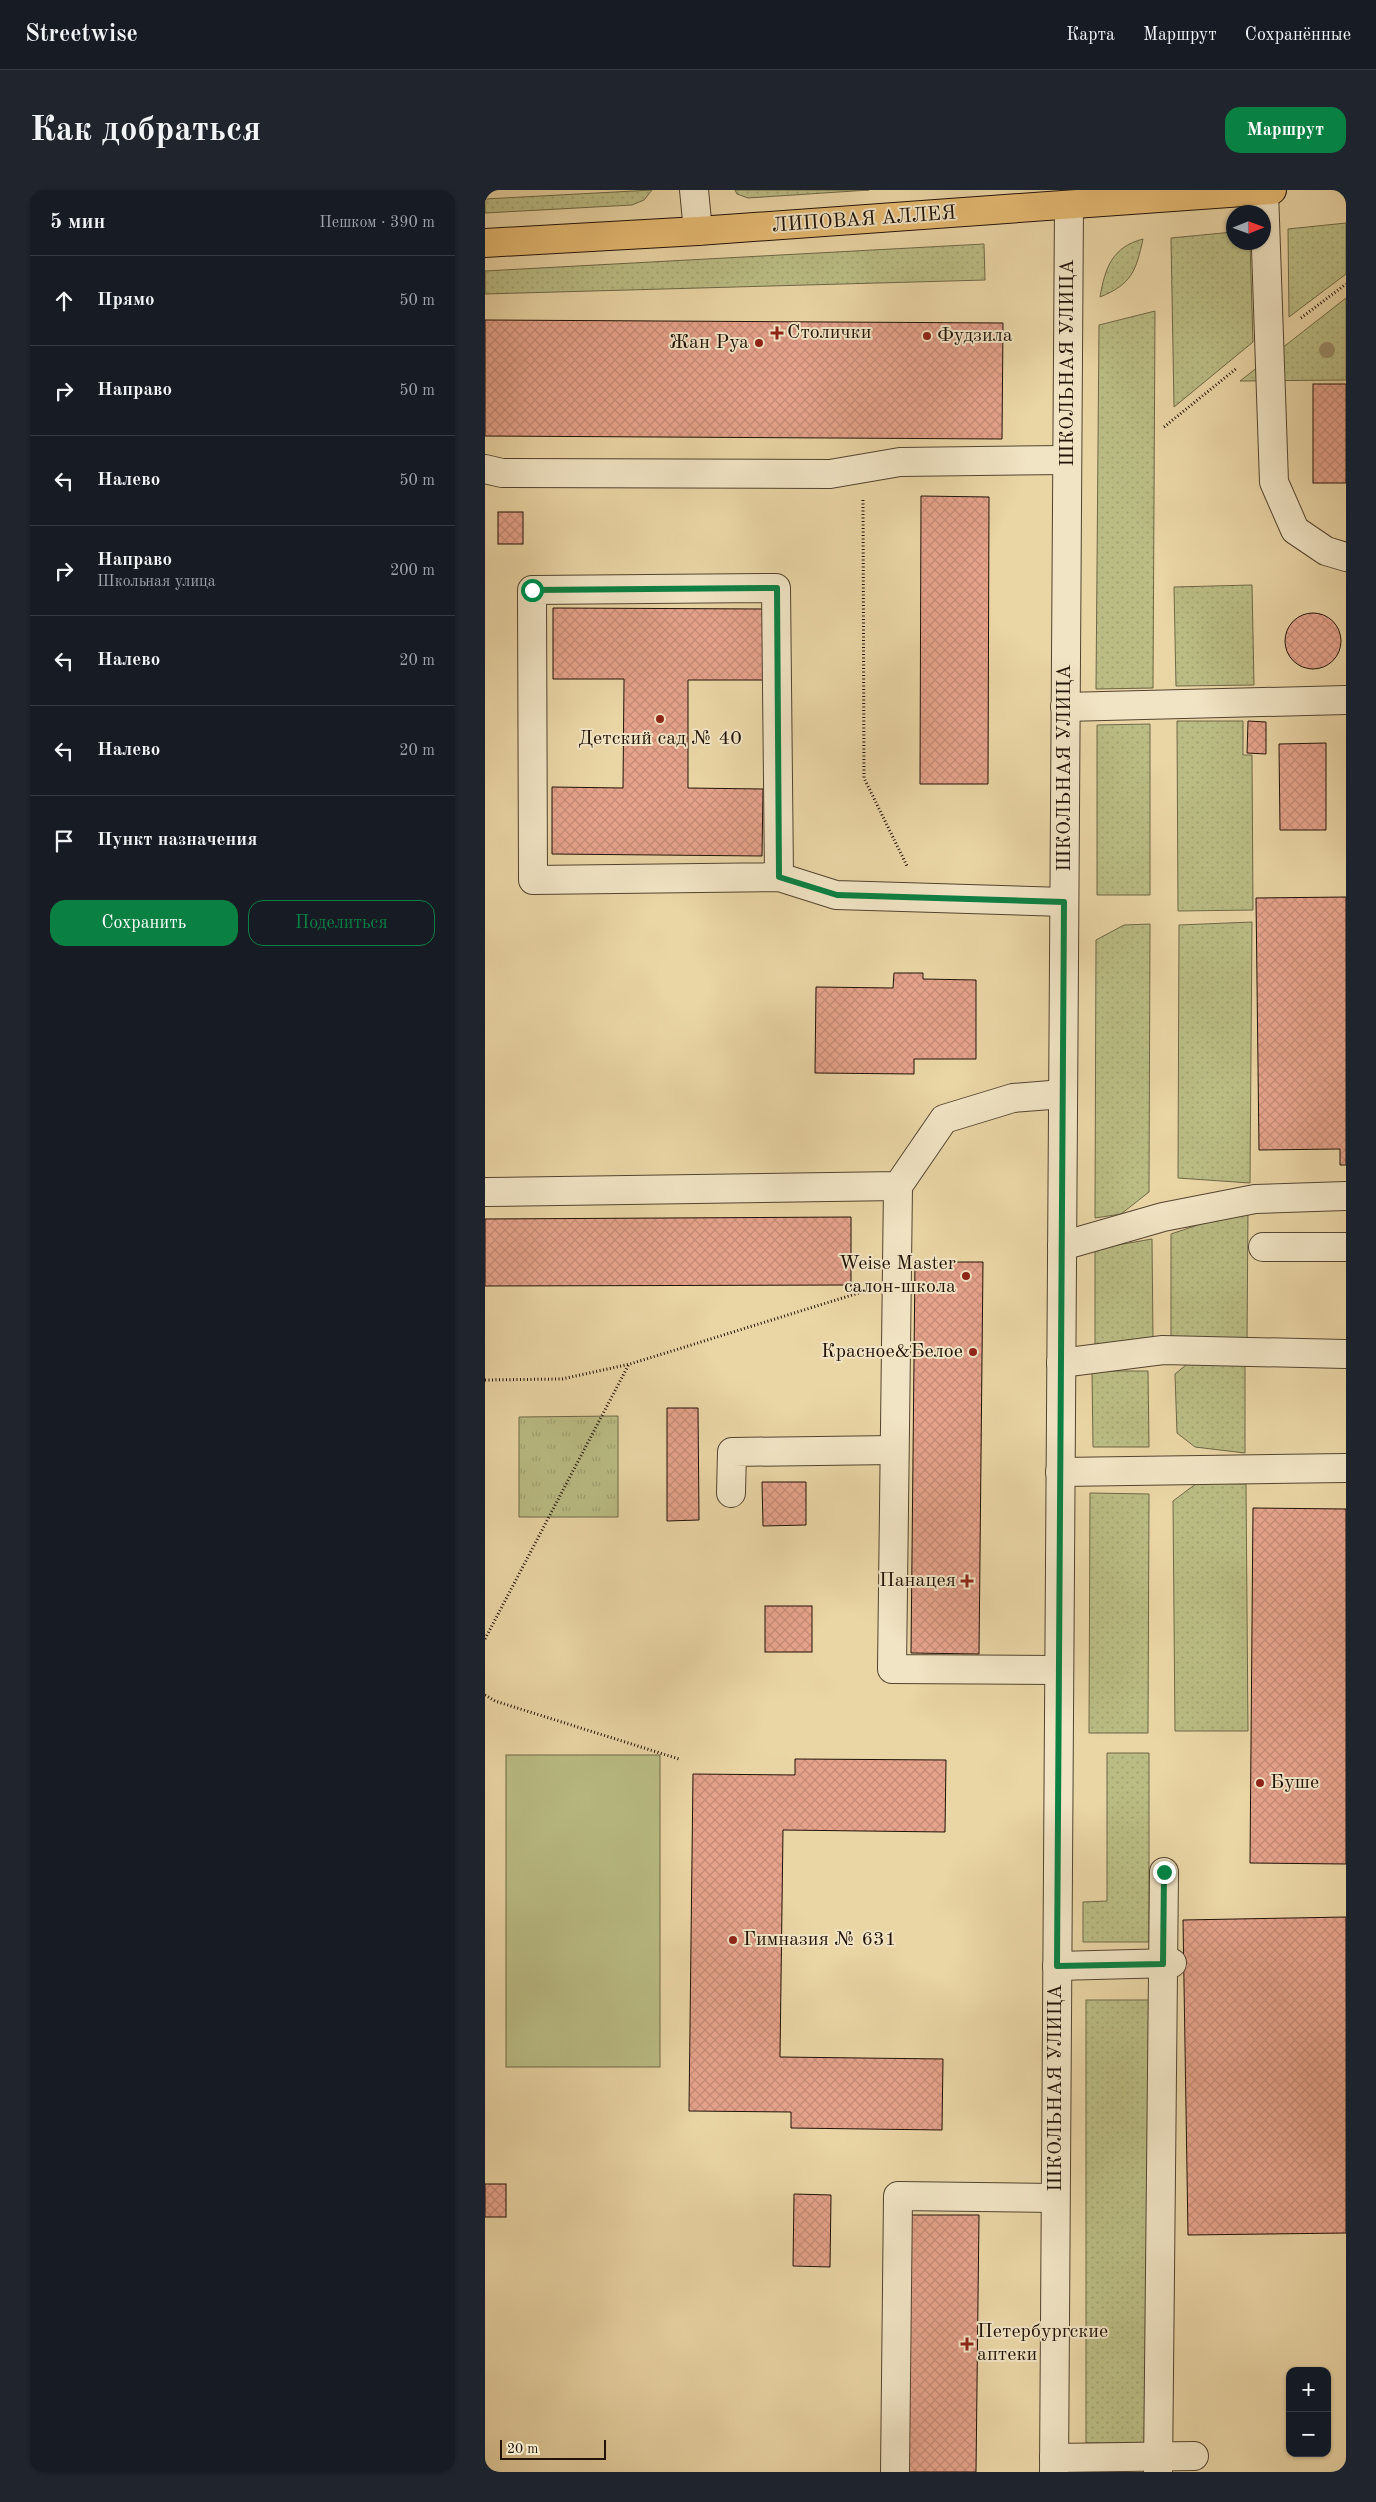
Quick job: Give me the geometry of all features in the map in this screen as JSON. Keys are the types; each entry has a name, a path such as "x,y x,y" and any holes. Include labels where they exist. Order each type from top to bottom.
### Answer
{"main road":[{"name":"ЛИПОВАЯ АЛЛЕЯ","path":"485,243 698,231 1272,190"}],"street":[{"path":"694,190 698,231"},
{"path":"1264,191 1274,482 1295,530 1326,550 1346,557"},
{"name":"ШКОЛЬНАЯ УЛИЦА","path":"1054,2465 1069,205"},
{"path":"485,469 502,473 830,474 900,462 1067,460"},
{"path":"779,877 777,588 532,590 533,880 779,877 837,895 1064,902"},
{"path":"1065,708 1346,700"},
{"path":"1059,1670 892,1670 898,1186 944,1118 1013,1098 1063,1094"},
{"path":"485,1192 898,1186"},
{"path":"1062,1246 1163,1217 1255,1199 1346,1196"},
{"path":"1263,1247 1346,1247"},
{"path":"1061,1363 1163,1350 1346,1354"},
{"path":"731,1493 731,1452 894,1450"},
{"path":"1060,1472 1346,1468"},
{"path":"1158,2464 1168,1964 1164,1872"},
{"path":"1057,1966 1168,1964"},
{"path":"895,2472 898,2196 1055,2198"},
{"path":"1054,2465 1158,2464 1194,2456"}],"path":[{"path":"863,492 863,778 923,898"},
{"path":"485,1380 562,1379 630,1364 897,1281"},
{"path":"485,1638 630,1364"},
{"path":"485,1695 495,1701 679,1760"}],"green space":[{"path":"652,190 644,200 632,205 485,213 485,199"},
{"path":"735,190 869,190 748,198 737,194"},
{"path":"1346,223 1346,274 1289,317 1288,229"},
{"path":"1226,233 1226,250 1250,250 1253,342 1174,407 1171,238"},
{"path":"1143,239 1138,260 1131,275 1119,287 1100,297 1104,277 1117,253 1124,247"},
{"path":"984,244 985,280 485,294 485,271"},
{"path":"1346,298 1346,380 1240,381"},
{"path":"1155,311 1153,688 1096,689 1099,325"},
{"path":"1252,585 1254,685 1176,686 1174,587"},
{"path":"1177,721 1243,721 1243,755 1252,755 1253,910 1178,911"},
{"path":"1150,724 1150,895 1097,895 1097,725"},
{"path":"1252,922 1250,1183 1178,1178 1179,925"},
{"path":"1150,924 1149,1192 1121,1214 1095,1218 1096,940 1124,925"},
{"path":"1248,1208 1247,1345 1171,1343 1171,1234"},
{"path":"1152,1239 1153,1338 1095,1348 1095,1249"},
{"path":"1192,1360 1245,1361 1245,1453 1195,1447 1177,1433 1175,1374"},
{"path":"1092,1371 1148,1371 1149,1447 1093,1447"},
{"path":"618,1416 618,1517 519,1517 519,1417"},
{"path":"1197,1483 1246,1484 1248,1731 1175,1731 1173,1501"},
{"path":"1090,1493 1149,1494 1148,1733 1089,1733"},
{"path":"1107,1753 1149,1753 1149,1942 1083,1942 1083,1902 1107,1901"},
{"path":"506,1755 660,1755 660,2067 506,2067"},
{"path":"1086,2000 1149,2000 1149,2443 1086,2443"}],"building":[{"path":"485,320 1003,323 1002,439 485,436"},
{"path":"1313,384 1346,384 1346,483 1313,483"},
{"path":"921,496 989,497 988,784 920,784"},
{"path":"498,512 523,512 523,544 498,544"},
{"path":"553,608 764,609 764,680 688,680 688,788 763,789 762,856 552,854 552,787 623,788 624,679 553,679"},
{"path":"1307,613 1319,613 1329,617 1337,625 1341,641 1337,657 1329,665 1319,669 1307,669 1297,665 1289,657 1285,647 1285,635 1289,625 1297,617"},
{"path":"1248,721 1266,722 1266,754 1247,753"},
{"path":"1326,743 1326,830 1280,830 1279,744"},
{"path":"1346,897 1346,1165 1340,1165 1340,1149 1259,1150 1256,898"},
{"path":"894,973 923,973 923,979 976,980 976,1059 914,1059 914,1074 815,1073 816,987 893,988"},
{"path":"851,1217 851,1285 485,1286 485,1219"},
{"path":"915,1262 983,1262 979,1654 911,1653"},
{"path":"667,1408 698,1408 699,1520 667,1521"},
{"path":"762,1482 806,1482 806,1525 763,1526"},
{"path":"1253,1508 1346,1509 1346,1864 1250,1863"},
{"path":"765,1606 812,1606 812,1652 765,1652"},
{"path":"795,1759 946,1760 945,1832 783,1830 780,2057 943,2059 942,2130 791,2128 791,2112 689,2111 693,1774 795,1775"},
{"path":"1346,1917 1346,2233 1188,2235 1183,1920"},
{"path":"485,2184 506,2184 506,2217 485,2217"},
{"path":"794,2194 831,2195 830,2267 793,2266"},
{"path":"911,2215 979,2215 976,2472 908,2472"}],"place":[{"name":"Столички","path":"777,333"},
{"name":"Фудзила","path":"927,336"},
{"name":"Жан Руа","path":"759,343"},
{"name":"Детский сад № 40","path":"660,719"},
{"name":"Weise Master салон-школа","path":"966,1276"},
{"name":"Красное&Белое","path":"973,1352"},
{"name":"Панацея","path":"967,1581"},
{"name":"Буше","path":"1260,1783"},
{"name":"Гимназия № 631","path":"733,1940"},
{"name":"Петербургские аптеки","path":"967,2344"}],"route":[{"path":"532,590 777,588 779,877 837,895 1064,902 1057,1966 1163,1964 1164,1872"}]}
